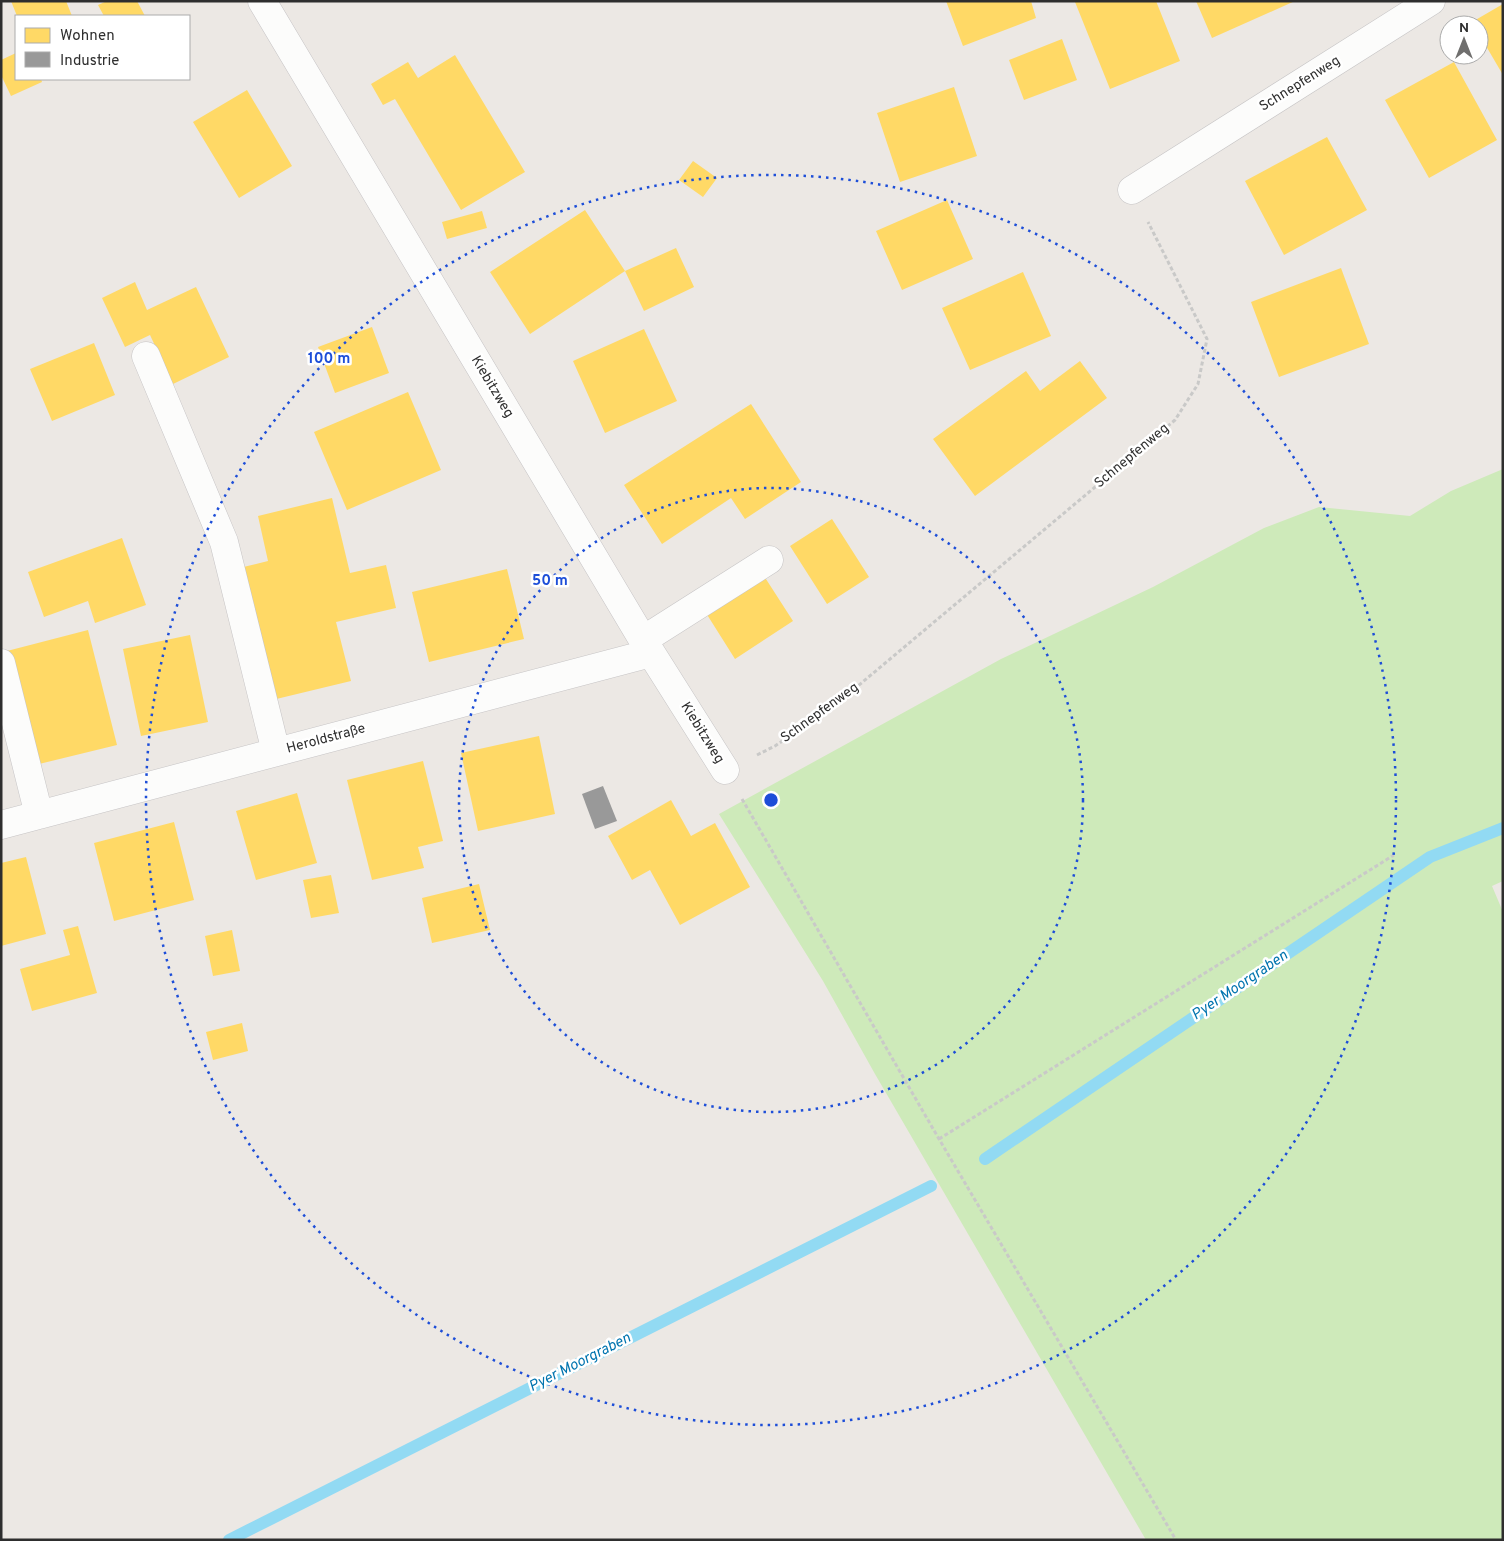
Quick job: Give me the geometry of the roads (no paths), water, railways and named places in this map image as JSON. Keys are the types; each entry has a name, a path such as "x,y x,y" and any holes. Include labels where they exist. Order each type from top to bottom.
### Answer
{"street":[{"name":"Kiebitzweg","path":"262,1 647,646 725,770"},
{"name":"Schnepfenweg","path":"1132,190 1431,1"},
{"path":"146,356 224,542 276,752"},
{"name":"Heroldstraße","path":"1,825 276,752 647,646 769,560"},
{"path":"1,663 39,815"}],"waterway":[{"name":"Pyer Moorgraben","path":"985,1159 1430,857 1503,828"},
{"name":"Pyer Moorgraben","path":"229,1540 931,1186"}]}
